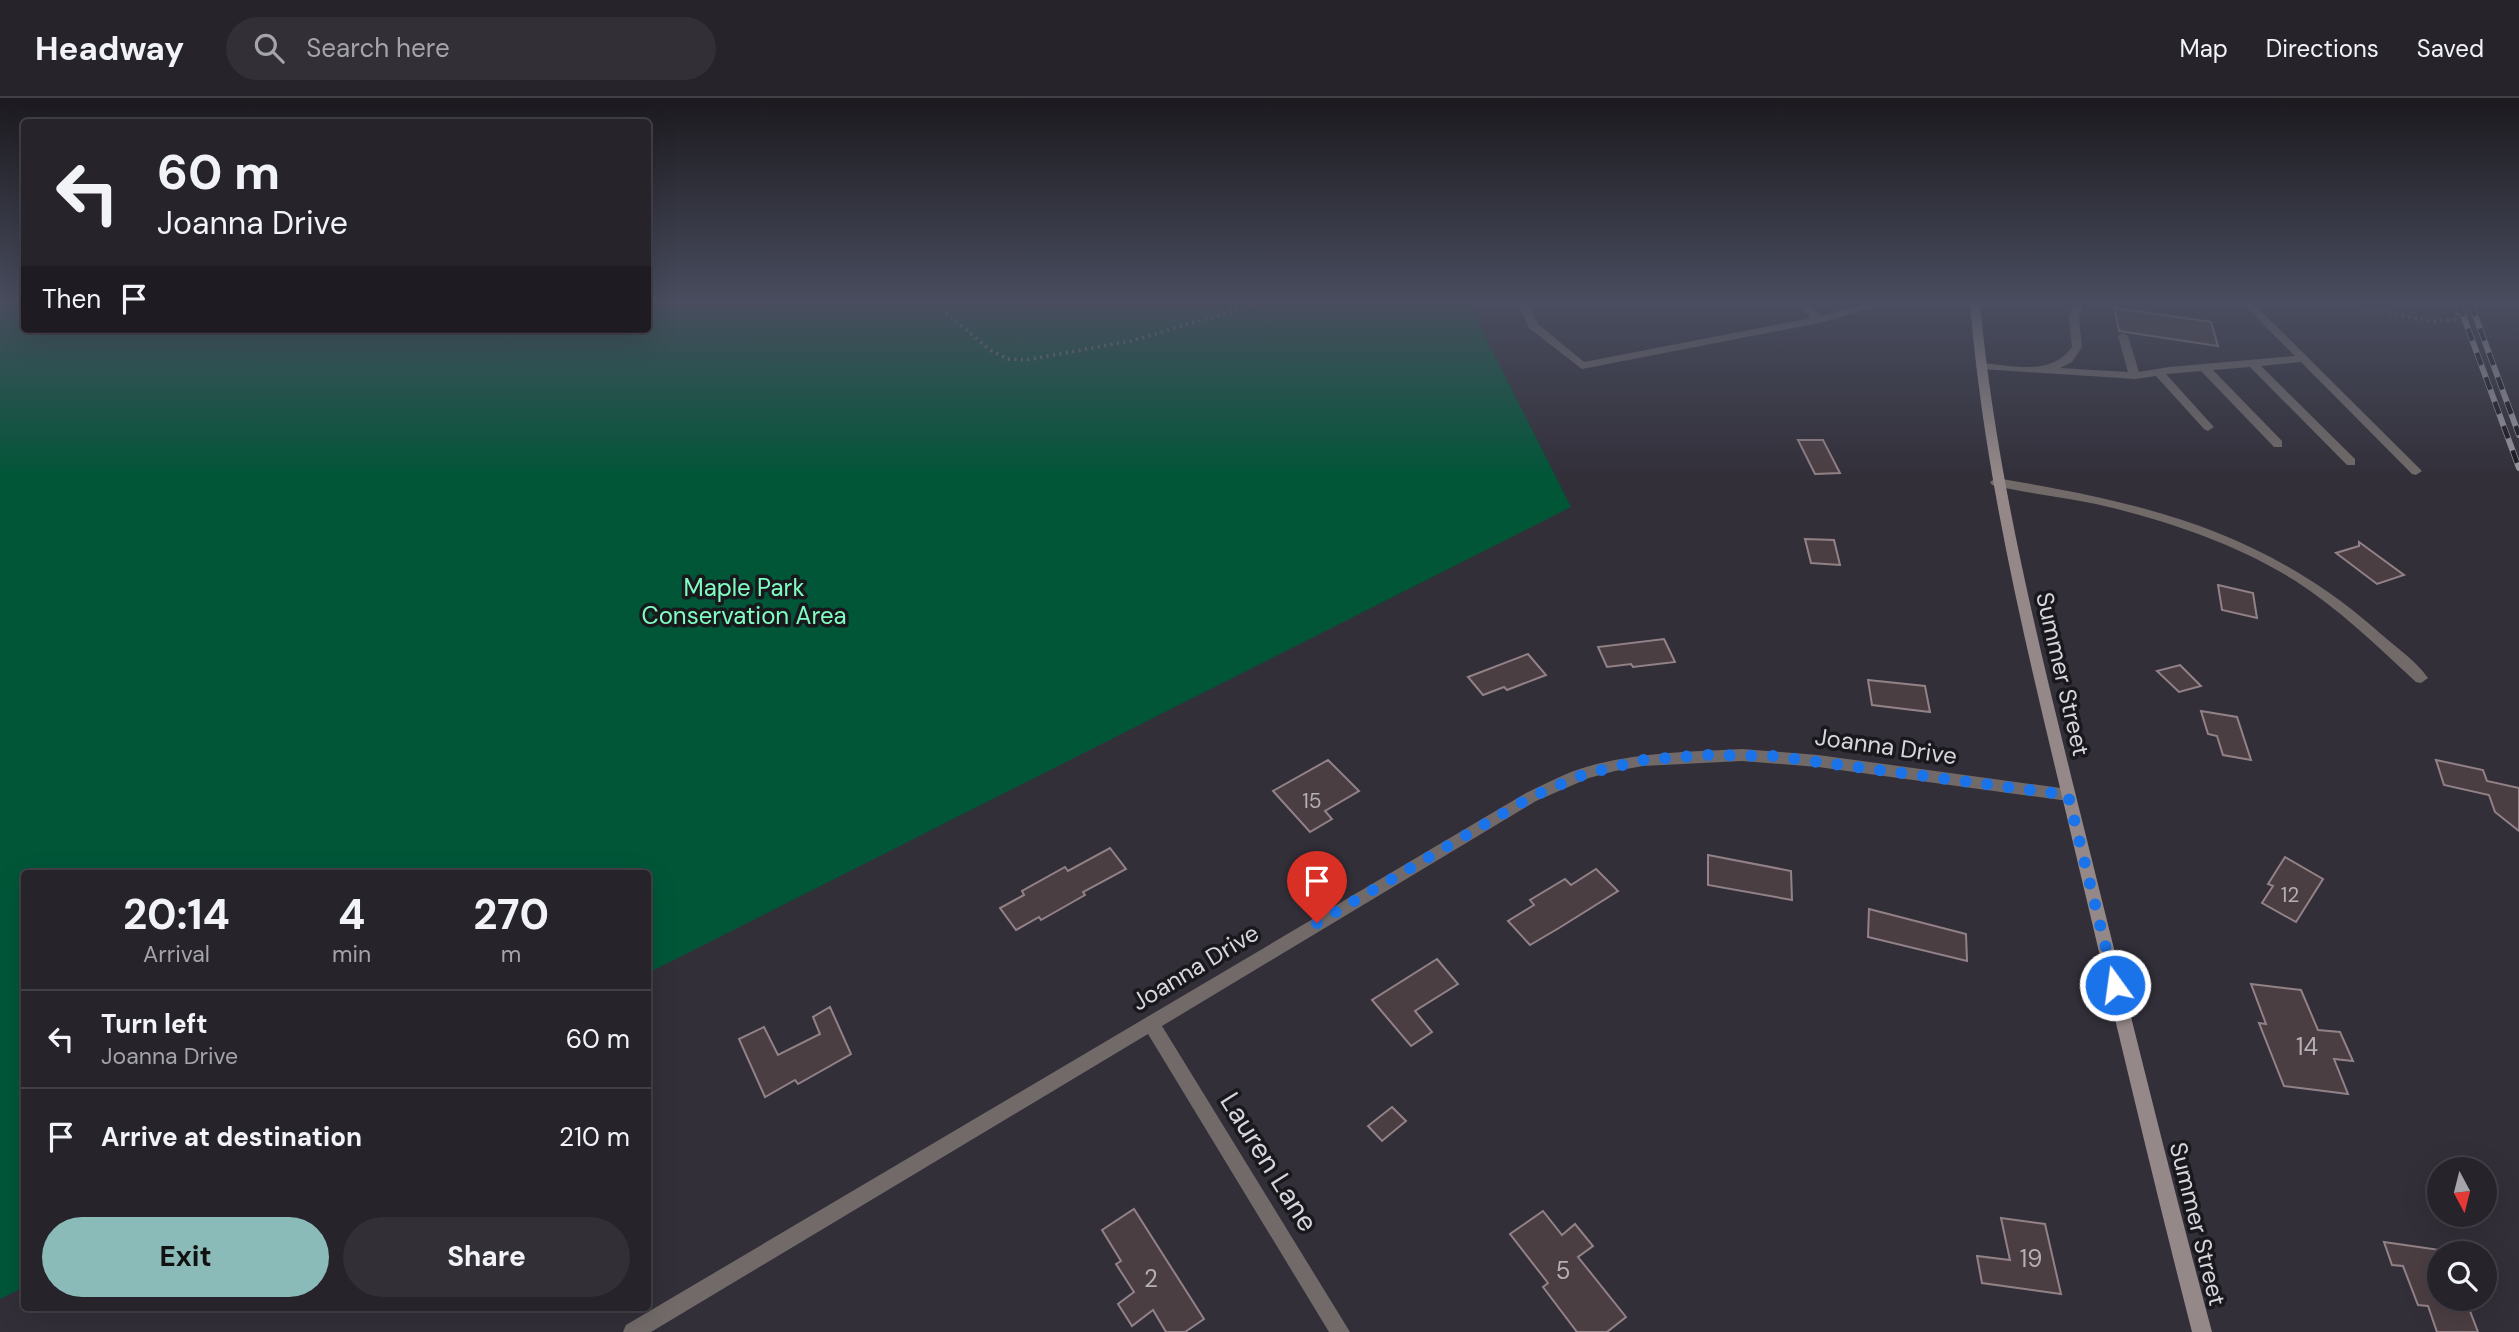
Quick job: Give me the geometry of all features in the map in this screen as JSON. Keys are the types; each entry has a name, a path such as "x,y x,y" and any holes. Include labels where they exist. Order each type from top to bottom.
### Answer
{"main road":[{"name":"Summer Street","path":"1980,362 1996,482 2027,626 2202,1332"}],"street":[{"path":"1577,362 1582,366 1605,362"},
{"path":"2045,371 2065,362"},
{"path":"2131,362 2135,376"},
{"path":"1980,366 2135,376 2270,362"},
{"path":"2307,362 2417,471"},
{"path":"2252,363 2351,462"},
{"path":"2204,367 2278,444"},
{"path":"2159,372 2208,427"},
{"path":"1996,482 2090,497 2145,512 2189,526 2269,560 2300,579 2359,623 2421,678"},
{"name":"Joanna Drive","path":"633,1332 1531,797 1585,774 1643,760 1706,755 1773,756 2068,795"},
{"name":"Lauren Lane","path":"1150,1022 1340,1332"}],"green space":[{"name":"Maple Park Conservation Area","path":"0,362 1498,362 1571,507 651,971 651,870 21,870 21,1288 0,1299"}],"building":[{"path":"1798,440 1823,440 1840,473 1815,474"},
{"path":"1805,539 1834,540 1840,565 1811,563"},
{"path":"2359,542 2404,575 2377,584 2336,553 2359,546"},
{"path":"2218,585 2253,593 2257,618 2222,610"},
{"path":"1664,639 1675,662 1607,667 1598,647"},
{"path":"1528,654 1546,675 1507,690 1504,687 1483,695 1468,677"},
{"path":"2180,665 2201,686 2179,692 2157,671"},
{"path":"1868,680 1925,686 1930,712 1872,705"},
{"path":"2201,711 2237,717 2251,760 2223,755 2217,736 2208,734"},
{"path":"1328,760 1359,791 1325,811 1332,819 1310,832 1273,791"},
{"path":"2436,760 2483,770 2487,781 2519,788 2519,831 2495,812 2489,795 2444,785"},
{"path":"1110,848 1126,869 1083,892 1085,895 1041,920 1039,917 1016,930 1000,908 1024,895 1022,891 1065,867 1068,871"},
{"path":"1708,855 1791,871 1792,900 1708,885"},
{"path":"2285,857 2323,879 2296,922 2262,903 2273,886 2268,884"},
{"path":"1596,869 1618,891 1559,928 1530,945 1508,921 1534,905 1530,900 1565,879 1571,885"},
{"path":"1869,909 1966,934 1967,961 1868,937"},
{"path":"1437,959 1458,984 1415,1011 1432,1032 1411,1046 1372,1000"},
{"path":"2251,984 2301,990 2318,1030 2340,1032 2353,1061 2334,1059 2348,1094 2284,1086 2259,1023 2266,1024"},
{"path":"830,1007 851,1054 798,1084 795,1080 765,1097 739,1039 764,1027 778,1055 820,1034 813,1017"},
{"path":"1392,1107 1406,1121 1382,1141 1368,1126"},
{"path":"1134,1209 1204,1319 1185,1332 1166,1332 1153,1310 1132,1326 1118,1304 1134,1292 1116,1264 1121,1261 1102,1230"},
{"path":"1543,1211 1562,1235 1575,1224 1593,1246 1578,1257 1626,1317 1607,1332 1577,1332 1543,1287 1548,1283 1510,1234"},
{"path":"2001,1218 2045,1224 2061,1294 1982,1283 1977,1256 2010,1260"},
{"path":"2384,1242 2427,1248 2427,1306 2418,1305 2403,1266 2392,1265"},
{"path":"2430,1311 2470,1311 2478,1332 2437,1332"}],"railway":[{"path":"2480,362 2519,468"},
{"path":"2492,362 2519,435"}],"route":[{"path":"1317,923 1531,797 1585,774 1643,760 1706,755 1773,756 2068,795 2115,985"}]}
